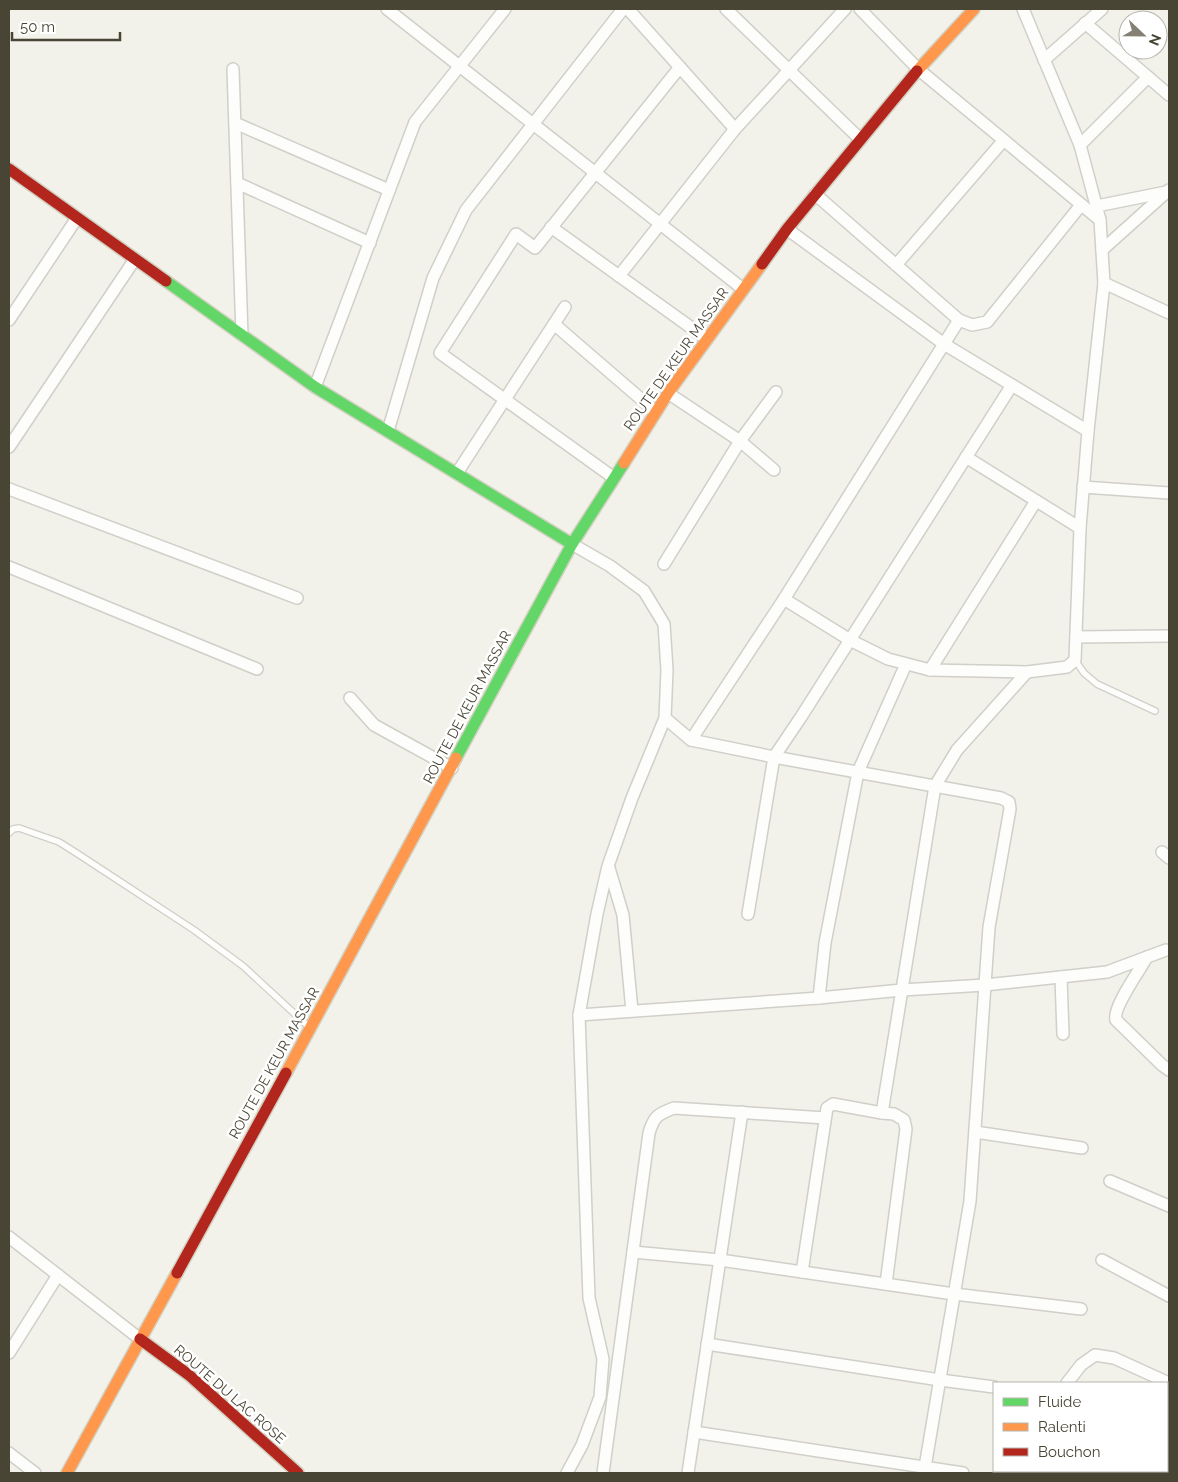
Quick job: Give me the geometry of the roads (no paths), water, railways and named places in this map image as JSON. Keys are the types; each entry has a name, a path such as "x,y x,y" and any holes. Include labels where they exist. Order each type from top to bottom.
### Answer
{"main road":[{"name":"ROUTE DE KEUR MASSAR","path":"67,1473 452,768 572,544 668,393 787,229 918,69 974,9"},
{"path":"10,172 315,386 572,544"},
{"name":"ROUTE DU LAC ROSE","path":"140,1339 190,1375 298,1473"}],"street":[{"path":"315,386 415,122 505,9"},
{"path":"388,431 434,278 466,210 623,9"},
{"path":"628,9 735,128"},
{"path":"726,9 860,139"},
{"path":"619,276 735,128 845,9"},
{"path":"860,9 918,69 1002,141 1100,220"},
{"path":"784,599 850,640 888,658 930,670 1027,672 1067,667 1075,660 1083,487 1104,282 1100,220 1080,145 1023,9"},
{"path":"1044,60 1102,9"},
{"path":"393,11 743,289"},
{"path":"1085,23 1169,95"},
{"path":"614,478 440,353 516,234 535,248 680,68"},
{"path":"233,69 242,335"},
{"path":"1080,145 1148,77"},
{"path":"235,123 390,190"},
{"path":"896,265 1002,141"},
{"path":"237,183 370,243"},
{"path":"1097,206 1169,191"},
{"path":"1102,250 1169,191"},
{"path":"815,194 959,320 972,325 987,322 1082,205"},
{"path":"9,320 77,218"},
{"path":"551,228 707,339"},
{"path":"787,229 944,344 1088,431"},
{"path":"10,443 135,259"},
{"path":"1104,282 1167,309"},
{"path":"457,473 565,307"},
{"path":"691,740 784,599 959,320"},
{"path":"554,324 656,412"},
{"path":"748,914 774,757 1012,385"},
{"path":"664,564 740,441 776,392"},
{"path":"668,393 740,441 774,470"},
{"path":"966,457 1080,528"},
{"path":"1083,487 1169,493"},
{"path":"9,489 297,598"},
{"path":"930,670 1036,501"},
{"path":"567,1473 582,1445 600,1397 603,1359 589,1298 579,1015 597,914 608,866 632,798 665,718 667,670 664,624 644,592 610,566 572,544"},
{"path":"9,567 256,669"},
{"path":"1076,637 1169,636"},
{"path":"818,998 825,943 858,772 906,664"},
{"path":"882,1112 935,786 957,750 1027,672"},
{"path":"350,698 374,725 452,768"},
{"path":"665,718 691,740 1001,798 1009,802 1010,809 989,927 970,1201 924,1470"},
{"path":"608,866 623,915 632,1011"},
{"path":"579,1015 985,985 1107,972 1168,949"},
{"path":"1147,957 1118,1005 1114,1016 1169,1070"},
{"path":"1062,977 1062,1034"},
{"path":"802,1272 825,1118 827,1108 833,1104 894,1114 904,1120 906,1129 886,1284"},
{"path":"603,1473 649,1133 653,1119 661,1113 674,1108 825,1118"},
{"path":"688,1473 742,1112"},
{"path":"975,1132 1082,1148"},
{"path":"1110,1181 1169,1206"},
{"path":"9,1237 140,1339"},
{"path":"633,1252 720,1260 954,1294 1081,1308"},
{"path":"1102,1260 1169,1296"},
{"path":"9,1352 58,1275"},
{"path":"707,1344 993,1387"},
{"path":"1069,1382 1081,1365 1094,1355 1114,1358 1167,1382"},
{"path":"694,1432 924,1470 963,1473"},
{"path":"9,1453 35,1473"}],"lane":[{"path":"1075,660 1084,673 1097,684 1155,711"},
{"path":"9,833 13,829 19,828 59,842 78,854 194,930 243,966 310,1028"}]}
